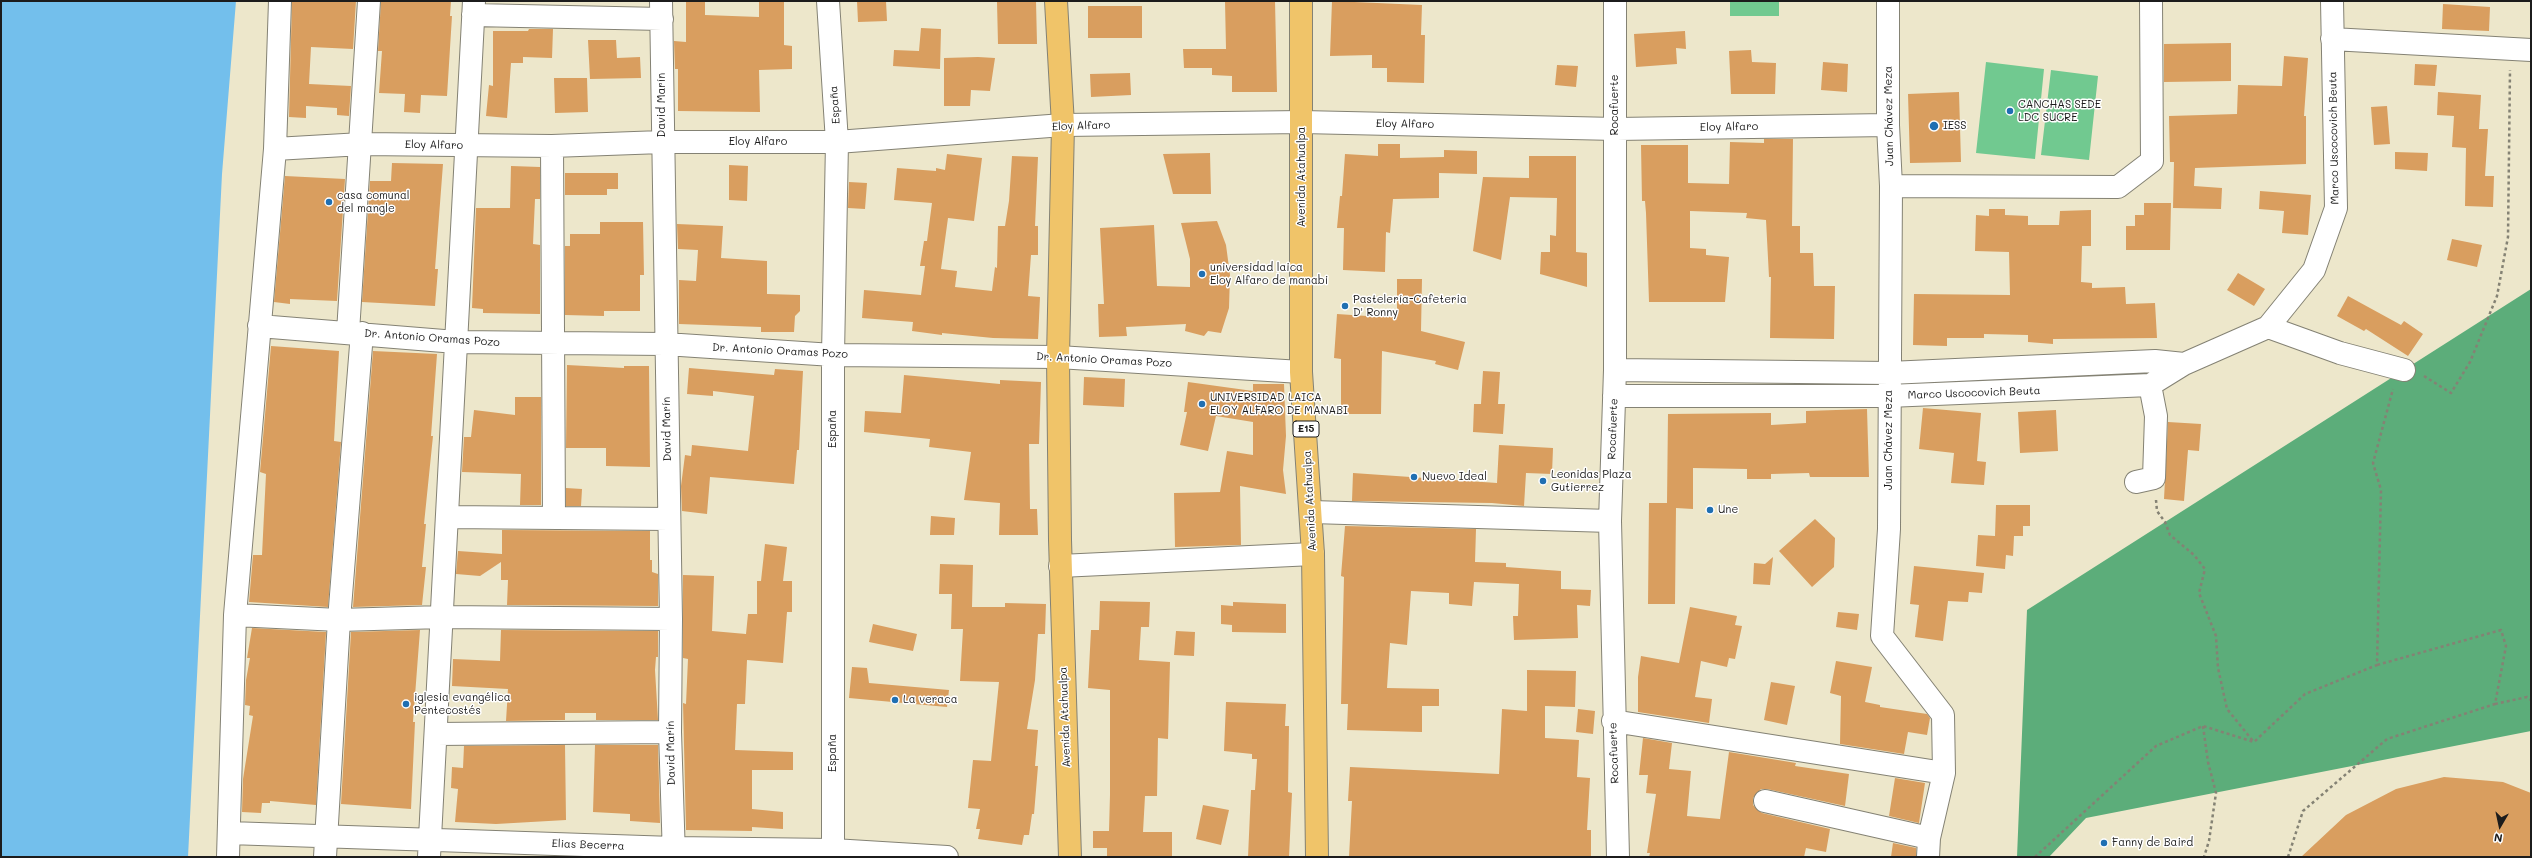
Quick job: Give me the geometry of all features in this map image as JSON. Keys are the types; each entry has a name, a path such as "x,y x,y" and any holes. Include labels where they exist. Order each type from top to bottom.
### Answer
{"highway":[{"name":"Avenida Atahualpa","path":"1056,1 1063,125 1058,357 1060,566 1070,857"},
{"name":"Avenida Atahualpa","path":"1301,1 1301,372 1312,512 1317,857"}],"street":[{"path":"228,857 235,615 275,149 280,1"},
{"path":"325,846 355,333 369,1"},
{"name":"España","path":"828,1 837,142 833,355 833,853"},
{"name":"Rocafuerte","path":"1615,1 1615,370 1610,521 1613,721 1618,857"},
{"name":"Juan Chávez Meza","path":"1888,1 1888,125 1891,186 1888,396 1889,529 1882,636 1943,715 1944,773 1928,848"},
{"path":"1891,186 2118,187 2152,161 2151,1"},
{"name":"Marco Uscocovich Beuta","path":"1614,396 1888,396 2150,385 2184,364 2268,327 2314,270 2336,208 2332,1"},
{"path":"430,848 473,8 661,10"},
{"name":"David Marín","path":"661,10 671,619 670,732 674,852"},
{"path":"2332,39 2521,50"},
{"name":"Eloy Alfaro","path":"275,149 362,144 552,146 662,142 837,142 1063,125 1302,122 1616,129 1888,125"},
{"path":"552,146 554,517"},
{"name":"Dr. Antonio Oramas Pozo","path":"259,326 456,342 666,344 833,355 1058,357 1301,372"},
{"path":"2268,327 2340,353 2399,379"},
{"name":"Marco Uscocovich Beuta","path":"1615,370 1889,373 2155,361 2184,364"},
{"path":"2145,480 2156,416 2150,385"},
{"path":"1312,512 1610,521"},
{"path":"447,517 669,519"},
{"path":"1060,566 1313,554"},
{"path":"235,615 339,620 442,617 671,619"},
{"path":"1613,721 1944,773"},
{"path":"436,734 670,732"},
{"path":"1765,801 1928,848"},
{"name":"Elias Becerra","path":"229,833 325,846 833,853 947,857"}],"path":[{"path":"2377,665 2381,490 2373,463 2399,379 2422,375 2451,393 2470,362 2497,296 2508,237 2521,50"},
{"path":"2145,480 2157,511 2165,522 2170,535 2194,554 2205,569 2199,593 2216,636 2218,668 2228,709 2254,742"},
{"path":"2254,742 2305,694 2377,665 2501,630 2506,646 2495,704"},
{"path":"2288,857 2303,811 2387,739 2495,704 2527,697 2531,700"},
{"path":"2035,857 2156,746 2203,726 2254,742"},
{"path":"2203,726 2208,762 2216,793 2209,841 2204,857"}],"green space":[{"path":"1730,1 1779,1 1779,16 1730,16"},
{"name":"CANCHAS SEDE LDC SUCRE","path":"1986,62 2044,69 2035,159 1976,153"},
{"path":"2051,70 2098,76 2089,160 2041,155"},
{"path":"2531,289 2531,731 2086,818 2049,857 2017,857 2027,610"}],"water":[{"path":"1,1 236,1 222,174 188,857 1,857"}],"building":[{"path":"292,1 356,1 353,49 311,47 309,84 351,86 349,116 337,115 337,108 306,106 306,118 289,117"},
{"path":"381,1 451,1 450,16 452,16 447,96 421,95 420,113 404,112 405,94 379,93 382,51 378,51"},
{"path":"686,1 705,1 705,15 759,17 759,1 784,1 784,45 792,46 792,69 759,70 760,112 678,111 678,69 675,69 674,41 686,42"},
{"path":"857,1 886,1 887,21 858,22"},
{"path":"1036,1 1037,44 998,44 997,2"},
{"path":"1225,1 1275,1 1277,92 1232,92 1232,76 1212,75 1212,68 1184,68 1183,49 1226,49"},
{"path":"1332,1 1422,5 1421,35 1425,35 1424,83 1387,82 1387,68 1372,68 1372,55 1330,56"},
{"path":"2443,4 2490,7 2489,31 2442,29"},
{"path":"1088,6 1142,6 1142,38 1088,38"},
{"path":"921,28 941,29 940,69 893,66 894,50 919,51"},
{"path":"529,29 553,29 552,58 523,57 523,63 511,63 507,118 486,116 489,85 493,86 493,31 528,31"},
{"path":"1685,31 1686,49 1676,48 1677,64 1636,67 1634,34"},
{"path":"588,40 616,40 617,58 640,57 641,78 590,79"},
{"path":"2231,43 2231,81 2164,82 2164,44"},
{"path":"1751,50 1752,62 1776,63 1775,94 1731,94 1729,51"},
{"path":"2284,56 2308,58 2304,116 2306,116 2306,164 2195,168 2194,186 2222,188 2221,209 2173,208 2174,162 2170,162 2169,116 2237,114 2238,85 2282,86"},
{"path":"944,58 995,58 990,91 971,90 970,106 944,106"},
{"path":"1823,62 1848,64 1847,92 1821,90"},
{"path":"2415,64 2437,65 2435,86 2414,85"},
{"path":"1557,65 1578,66 1576,87 1555,85"},
{"path":"1130,73 1131,95 1091,97 1090,74"},
{"path":"554,78 587,78 588,112 555,113"},
{"path":"1959,92 1961,162 1910,163 1908,94"},
{"path":"2438,92 2481,95 2479,129 2488,129 2485,176 2494,176 2493,207 2465,206 2466,148 2452,147 2454,116 2437,115"},
{"path":"2387,106 2390,144 2374,145 2371,107"},
{"path":"1764,139 1793,139 1792,226 1800,226 1800,253 1813,253 1814,286 1835,286 1834,339 1770,338 1771,277 1769,277 1766,220 1746,218 1747,213 1690,211 1690,248 1706,249 1706,255 1729,257 1725,302 1649,302 1646,213 1645,201 1642,201 1641,145 1688,145 1688,183 1729,184 1730,142 1764,143"},
{"path":"1378,144 1400,144 1400,158 1444,157 1444,150 1477,151 1477,174 1439,173 1439,198 1393,199 1390,233 1386,232 1385,272 1343,270 1344,228 1337,228 1340,196 1342,196 1345,154 1378,156"},
{"path":"2395,152 2428,153 2427,171 2395,169"},
{"path":"1210,153 1211,194 1173,194 1163,154"},
{"path":"947,154 982,158 974,221 948,218 941,269 957,271 955,287 992,291 995,267 997,268 998,226 1005,226 1009,201 1012,156 1038,157 1035,226 1038,226 1038,255 1031,255 1028,296 1040,297 1038,339 993,338 942,333 942,335 912,331 913,322 862,318 864,290 921,295 925,266 920,266 924,241 927,241 932,203 894,200 897,168 936,171 936,168 945,170"},
{"path":"1529,156 1576,156 1576,252 1587,253 1587,287 1540,274 1541,252 1550,252 1550,235 1556,236 1557,198 1510,197 1501,260 1473,251 1483,177 1529,178"},
{"path":"392,163 443,164 435,269 438,269 435,306 362,302 370,181 391,181"},
{"path":"729,165 748,166 747,201 729,200"},
{"path":"511,166 540,167 540,199 535,199 533,244 540,245 540,314 483,313 483,309 472,308 476,208 510,208"},
{"path":"565,173 618,173 618,189 607,189 607,195 565,195"},
{"path":"285,176 345,179 337,301 290,299 290,304 274,302"},
{"path":"849,182 867,183 865,209 848,208"},
{"path":"2260,191 2311,195 2308,235 2282,233 2284,211 2259,209"},
{"path":"2144,203 2171,203 2170,250 2126,250 2126,226 2135,226 2135,215 2144,215"},
{"path":"1989,209 2005,209 2005,215 2028,216 2028,225 2059,225 2060,211 2091,210 2091,246 2082,246 2081,282 2092,283 2092,288 2125,287 2126,304 2155,303 2157,338 2053,339 2053,344 2028,342 2028,335 1984,334 1984,338 1947,338 1947,346 1913,345 1914,294 2010,295 2009,252 1975,251 1976,215 1989,216"},
{"path":"1217,221 1226,245 1230,275 1229,308 1221,333 1208,331 1204,336 1185,331 1186,324 1126,327 1127,336 1099,337 1098,304 1104,304 1100,228 1154,225 1157,286 1190,287 1190,259 1181,223"},
{"path":"600,222 643,222 644,275 640,275 640,311 604,311 604,316 565,315 565,246 570,246 570,234 600,234"},
{"path":"677,224 723,226 721,258 767,261 767,294 800,295 800,311 795,316 794,332 761,332 761,327 679,324 679,280 696,281 698,250 678,249"},
{"path":"2452,239 2482,245 2477,267 2447,260"},
{"path":"2238,273 2265,289 2254,306 2227,290"},
{"path":"1397,279 1422,279 1421,331 1465,342 1458,370 1435,364 1436,361 1382,351 1381,414 1341,414 1341,359 1334,358 1337,314 1382,317 1383,315 1397,318"},
{"path":"2348,296 2401,325 2404,321 2423,334 2408,356 2366,329 2364,331 2337,316"},
{"path":"271,346 339,351 334,441 341,442 328,607 249,602 253,555 262,555 266,474 260,472"},
{"path":"373,351 437,354 431,436 433,436 424,524 426,524 422,567 426,567 422,605 353,607"},
{"path":"567,365 624,368 624,366 649,366 650,467 606,466 606,448 566,448"},
{"path":"689,368 774,375 775,369 803,371 799,450 797,450 794,484 710,477 707,514 682,511 681,486 685,455 691,456 692,445 748,451 754,396 713,391 713,396 687,394"},
{"path":"1483,371 1500,372 1498,404 1505,404 1503,434 1473,432 1474,404 1481,404"},
{"path":"904,375 1000,384 1000,380 1041,382 1039,444 1029,444 1030,509 1037,509 1038,535 999,535 1000,503 964,500 971,452 929,447 930,439 864,432 865,411 901,413"},
{"path":"1084,377 1125,379 1124,407 1083,405"},
{"path":"1188,382 1253,391 1253,384 1284,384 1286,436 1283,470 1286,494 1240,486 1241,545 1175,547 1174,493 1220,492 1227,451 1253,455 1253,422 1216,416 1208,451 1180,445 1187,412 1184,412"},
{"path":"515,397 541,397 541,505 520,505 521,474 462,472 464,437 471,437 474,410 515,415"},
{"path":"1923,408 1981,413 1977,461 1986,462 1984,485 1951,483 1954,453 1919,449"},
{"path":"1867,409 1869,477 1810,477 1809,473 1771,474 1771,479 1747,479 1747,469 1693,468 1693,509 1676,508 1675,604 1648,604 1649,503 1667,503 1668,414 1771,413 1771,425 1806,423 1806,411"},
{"path":"2056,410 2058,451 2020,453 2018,412"},
{"path":"2168,422 2201,424 2199,451 2188,450 2184,501 2164,499"},
{"path":"1499,445 1553,448 1552,474 1526,473 1524,506 1492,503 1352,501 1353,473 1497,483"},
{"path":"566,488 582,489 581,506 566,506"},
{"path":"1996,505 2030,505 2030,526 2023,526 2023,536 2014,536 2013,556 2006,555 2005,569 1976,566 1978,535 1995,536"},
{"path":"931,516 955,518 954,535 930,535"},
{"path":"1815,519 1835,538 1834,567 1812,587 1779,551"},
{"path":"1345,526 1476,529 1475,562 1506,563 1506,567 1561,571 1561,589 1591,590 1590,606 1577,605 1578,638 1514,640 1513,616 1518,616 1519,584 1474,582 1472,606 1449,604 1449,593 1411,591 1407,645 1390,643 1387,688 1439,689 1439,706 1422,706 1422,732 1347,730 1348,704 1341,704 1344,577 1341,576"},
{"path":"502,530 650,531 650,560 652,560 652,572 658,574 658,606 507,605 508,580 501,580 501,562 480,576 456,574 458,551 502,554"},
{"path":"765,544 787,547 783,581 792,581 792,612 787,612 783,663 747,660 745,704 737,704 735,750 793,752 793,770 752,770 752,809 783,812 783,829 752,827 752,831 686,830 683,703 686,704 688,659 683,658 683,575 714,576 712,631 746,634 748,614 757,614 757,581 761,581"},
{"path":"1773,557 1770,585 1753,584 1754,563 1765,564"},
{"path":"940,564 973,565 972,607 1005,607 1005,603 1046,604 1045,634 1038,634 1035,680 1027,729 1038,730 1035,766 1038,766 1034,814 1032,814 1029,835 1024,835 1022,845 978,839 980,829 976,829 980,809 968,808 973,760 991,761 999,682 960,681 963,629 951,629 952,594 939,594"},
{"path":"1914,566 1984,573 1982,593 1969,592 1968,602 1948,601 1943,641 1915,637 1919,605 1910,604"},
{"path":"1100,601 1150,602 1149,627 1141,627 1139,660 1170,662 1168,739 1158,738 1157,796 1145,796 1143,832 1172,832 1172,857 1107,857 1107,848 1093,848 1093,831 1109,831 1110,690 1088,688 1091,630 1099,630"},
{"path":"1233,602 1286,604 1286,633 1232,632 1232,625 1221,624 1221,605 1233,606"},
{"path":"1690,607 1737,616 1735,625 1742,626 1735,659 1729,658 1727,667 1701,661 1695,697 1712,699 1709,723 1638,712 1638,677 1641,656 1679,663"},
{"path":"1838,612 1859,614 1857,630 1836,627"},
{"path":"873,624 917,634 913,651 869,642"},
{"path":"252,628 326,632 316,805 270,801 270,803 262,803 261,813 242,812 243,779 253,716 249,715 250,706 245,705 246,680 250,658 247,658"},
{"path":"420,630 413,722 415,722 411,809 341,804 351,632"},
{"path":"501,630 658,631 658,657 656,657 655,670 658,720 596,720 596,713 565,713 565,720 506,721 508,689 452,686 453,659 500,661"},
{"path":"1176,631 1195,632 1194,656 1174,655"},
{"path":"1836,661 1872,667 1865,702 1880,705 1880,707 1927,714 1930,718 1927,735 1908,732 1904,754 1840,744 1841,696 1830,693"},
{"path":"852,667 867,668 869,683 949,690 947,707 849,698"},
{"path":"1527,670 1576,671 1575,707 1545,706 1545,738 1579,740 1577,777 1590,778 1587,830 1591,830 1591,857 1349,857 1352,801 1348,801 1350,767 1499,774 1502,709 1527,711"},
{"path":"1771,682 1795,686 1787,725 1764,720"},
{"path":"1226,702 1286,704 1285,726 1289,726 1288,792 1292,793 1289,857 1248,857 1251,790 1255,790 1257,759 1252,759 1252,754 1224,751"},
{"path":"1578,709 1595,711 1593,734 1576,732"},
{"path":"1643,738 1672,743 1669,769 1691,771 1687,816 1720,819 1729,752 1796,763 1795,766 1849,774 1845,806 1767,789 1761,789 1753,798 1753,805 1762,813 1830,829 1826,852 1806,848 1804,857 1649,857 1650,853 1647,853 1656,794 1646,793 1648,775 1639,775"},
{"path":"565,745 566,820 496,824 455,822 458,789 451,788 452,767 463,768 464,746"},
{"path":"595,745 658,745 660,823 630,821 630,814 593,812"},
{"path":"2444,777 2503,782 2531,793 2531,857 2301,857 2346,815 2396,789"},
{"path":"1895,778 1925,783 1919,823 1889,816"},
{"path":"1203,805 1229,810 1221,845 1196,839"},
{"path":"1893,843 1916,848 1916,857 1891,857"}],"place":[{"name":"CANCHAS SEDE LDC SUCRE","path":"2010,111"},
{"name":"IESS","path":"1934,126"},
{"name":"casa comunal del mangle","path":"329,202"},
{"name":"universidad laica Eloy Alfaro de manabi","path":"1202,274"},
{"name":"Pastelería-Cafeteria D' Ronny","path":"1345,306"},
{"name":"UNIVERSIDAD LAICA ELOY ALFARO DE MANABI","path":"1202,404"},
{"name":"Nuevo Ideal","path":"1414,477"},
{"name":"Leonidas Plaza Gutierrez","path":"1543,481"},
{"name":"Une","path":"1710,510"},
{"name":"La veraca","path":"895,700"},
{"name":"iglesia evangélica Pentecostés","path":"406,704"},
{"name":"Fanny de Baird","path":"2104,843"}]}
